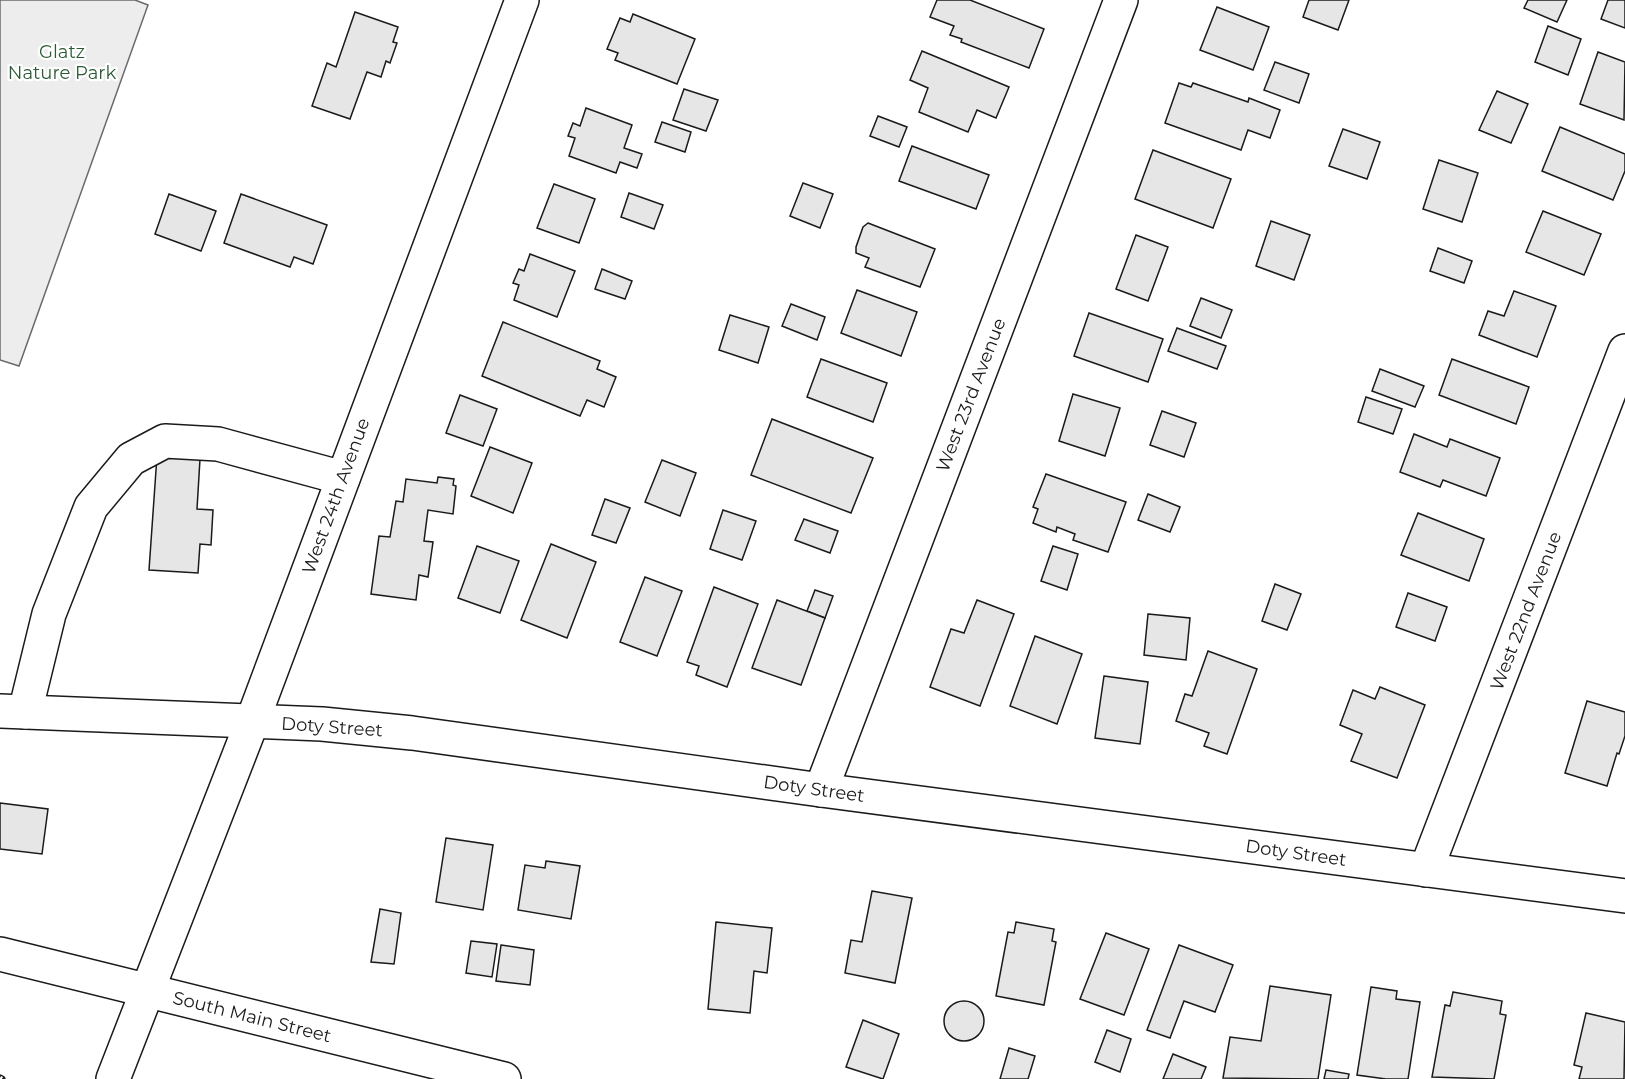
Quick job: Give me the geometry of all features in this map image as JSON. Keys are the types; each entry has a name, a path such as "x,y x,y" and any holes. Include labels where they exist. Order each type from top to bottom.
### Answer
{"street":[{"name":"West 24th Avenue","path":"113,1079 252,722 522,0"},
{"name":"West 23rd Avenue","path":"821,790 1121,0"},
{"name":"West 22nd Avenue","path":"1426,870 1625,351"},
{"path":"12,711 91,507 131,459 165,441 218,444 343,478"},
{"name":"Doty Street","path":"12,711 322,724 412,733 821,790 1625,896"},
{"name":"South Main Street","path":"0,954 504,1079"}],"shaded area":[{"name":"Glatz Nature Park","path":"0,0 135,0 148,5 19,366 0,360"}],"building":[{"path":"937,0 970,0 1044,29 1029,68 961,42 962,39 950,35 954,26 930,17"},
{"path":"1309,0 1349,0 1338,30 1303,17"},
{"path":"1528,0 1567,0 1557,22 1524,8"},
{"path":"1608,0 1625,0 1625,28 1601,19"},
{"path":"1217,7 1269,27 1253,70 1200,50"},
{"path":"355,12 398,27 393,42 397,43 390,63 386,61 381,77 367,72 350,119 312,106 327,63 336,67"},
{"path":"633,14 695,39 677,84 615,60 618,53 607,49 620,18 630,22"},
{"path":"1548,26 1581,39 1568,75 1535,62"},
{"path":"922,51 1009,87 996,118 977,110 968,132 919,112 928,88 910,80"},
{"path":"1598,52 1625,62 1624,120 1580,104"},
{"path":"1275,62 1309,74 1299,103 1264,90"},
{"path":"1179,83 1191,87 1193,83 1248,102 1249,98 1280,110 1270,138 1248,130 1241,150 1165,123"},
{"path":"684,89 718,100 706,131 673,120"},
{"path":"1497,91 1528,104 1511,143 1479,130"},
{"path":"586,108 632,125 624,148 642,154 637,168 620,162 616,173 569,156 575,138 568,136 573,123 580,126"},
{"path":"878,116 907,127 899,147 870,136"},
{"path":"662,122 691,132 685,152 655,142"},
{"path":"1560,127 1625,154 1625,171 1613,200 1542,171"},
{"path":"1343,129 1380,142 1367,179 1329,166"},
{"path":"912,146 989,175 976,209 899,181"},
{"path":"1153,150 1231,179 1213,228 1135,199"},
{"path":"1439,160 1478,173 1462,222 1423,209"},
{"path":"803,183 833,194 820,228 790,216"},
{"path":"554,184 595,199 579,243 537,228"},
{"path":"629,193 663,205 654,229 621,217"},
{"path":"169,194 216,211 201,251 155,234"},
{"path":"241,194 327,225 313,264 294,257 290,267 224,243"},
{"path":"1543,211 1601,234 1584,275 1526,252"},
{"path":"1271,221 1310,235 1294,280 1256,266"},
{"path":"868,223 935,249 920,287 865,267 869,258 856,253 856,247 863,227"},
{"path":"1136,235 1168,247 1148,301 1116,289"},
{"path":"1438,248 1472,261 1464,283 1430,271"},
{"path":"530,254 575,271 557,317 514,300 519,285 513,283 519,269 524,271"},
{"path":"602,269 632,281 625,299 595,289"},
{"path":"857,290 917,312 901,356 841,333"},
{"path":"1514,291 1556,306 1537,357 1479,335 1488,311 1504,316"},
{"path":"1201,298 1232,310 1221,338 1190,326"},
{"path":"791,304 825,317 817,340 782,326"},
{"path":"1089,313 1163,339 1148,382 1074,356"},
{"path":"730,315 769,327 758,363 719,350"},
{"path":"503,322 600,361 597,369 616,377 604,407 587,400 580,416 482,376"},
{"path":"1177,328 1226,346 1217,369 1168,351"},
{"path":"821,359 887,383 873,422 807,397"},
{"path":"1452,359 1529,387 1516,424 1439,395"},
{"path":"1380,369 1424,386 1415,407 1372,391"},
{"path":"1073,394 1120,408 1105,456 1059,441"},
{"path":"460,395 497,409 483,446 446,433"},
{"path":"1366,397 1402,409 1393,434 1358,422"},
{"path":"1162,411 1196,423 1184,457 1150,445"},
{"path":"772,419 873,458 851,513 751,475"},
{"path":"1414,434 1447,447 1450,439 1500,458 1486,496 1443,480 1440,487 1400,472"},
{"path":"490,447 532,463 513,513 471,496"},
{"path":"157,456 200,459 197,509 213,510 211,545 200,544 198,573 149,570"},
{"path":"662,460 696,473 680,516 645,502"},
{"path":"1046,474 1126,502 1108,552 1073,540 1075,534 1057,527 1056,532 1033,523 1038,509 1033,507"},
{"path":"438,477 454,479 453,485 456,486 453,514 428,510 424,541 433,542 428,577 419,575 416,600 371,594 379,536 390,537 396,501 403,502 406,479 437,483"},
{"path":"1148,494 1180,507 1170,532 1138,520"},
{"path":"605,499 630,508 616,543 592,535"},
{"path":"723,510 756,521 742,560 710,549"},
{"path":"1418,513 1484,539 1469,581 1401,555"},
{"path":"804,519 838,531 830,553 795,540"},
{"path":"551,544 596,562 567,638 521,620"},
{"path":"477,546 519,561 500,613 458,598"},
{"path":"1053,546 1078,554 1067,590 1041,581"},
{"path":"645,577 682,591 657,656 620,642"},
{"path":"1275,584 1301,594 1287,630 1262,621"},
{"path":"714,587 758,604 727,687 696,675 699,666 687,662"},
{"path":"815,590 833,596 825,618 807,611"},
{"path":"1408,593 1447,607 1435,641 1396,627"},
{"path":"777,600 825,618 801,685 752,668"},
{"path":"977,600 1014,614 980,706 930,687 951,629 964,633"},
{"path":"1148,614 1190,618 1186,660 1144,655"},
{"path":"1035,636 1082,654 1057,724 1010,706"},
{"path":"1208,651 1257,669 1227,754 1204,746 1209,733 1176,721 1185,694 1192,696"},
{"path":"1104,676 1148,682 1140,744 1095,738"},
{"path":"1380,687 1425,705 1397,778 1351,761 1362,734 1340,725 1353,690 1375,699"},
{"path":"1587,701 1625,712 1625,736 1607,786 1565,773"},
{"path":"0,803 48,809 42,854 0,849"},
{"path":"446,838 493,845 483,910 436,902"},
{"path":"546,861 580,866 571,919 518,910 525,865 545,868"},
{"path":"872,891 912,898 895,983 845,973 851,940 862,942"},
{"path":"380,909 401,913 394,964 371,962"},
{"path":"716,922 772,928 767,973 754,971 750,1013 708,1009"},
{"path":"1016,922 1054,929 1052,941 1056,942 1044,1005 996,996 1008,932 1014,933"},
{"path":"1106,933 1149,949 1124,1015 1080,999"},
{"path":"471,941 497,944 492,977 466,973"},
{"path":"501,945 534,950 530,985 496,981"},
{"path":"1179,945 1233,965 1215,1012 1184,1001 1170,1038 1147,1030"},
{"path":"1270,986 1331,995 1318,1079 1223,1078 1230,1037 1261,1041"},
{"path":"1371,987 1397,991 1396,999 1420,1002 1408,1079 1357,1075"},
{"path":"1453,992 1502,1001 1500,1014 1506,1015 1494,1079 1432,1077 1445,1005 1450,1006"},
{"path":"964,1001 978,1007 984,1021 978,1035 964,1041 950,1035 944,1021 950,1007"},
{"path":"1586,1013 1625,1022 1624,1079 1579,1079 1582,1067 1574,1065"},
{"path":"863,1020 899,1034 883,1079 846,1067"},
{"path":"1107,1030 1131,1039 1120,1072 1095,1062"},
{"path":"1009,1048 1035,1056 1028,1079 1000,1079"},
{"path":"1173,1054 1206,1067 1201,1079 1163,1079"},
{"path":"1326,1070 1349,1074 1348,1079 1324,1079"}]}
